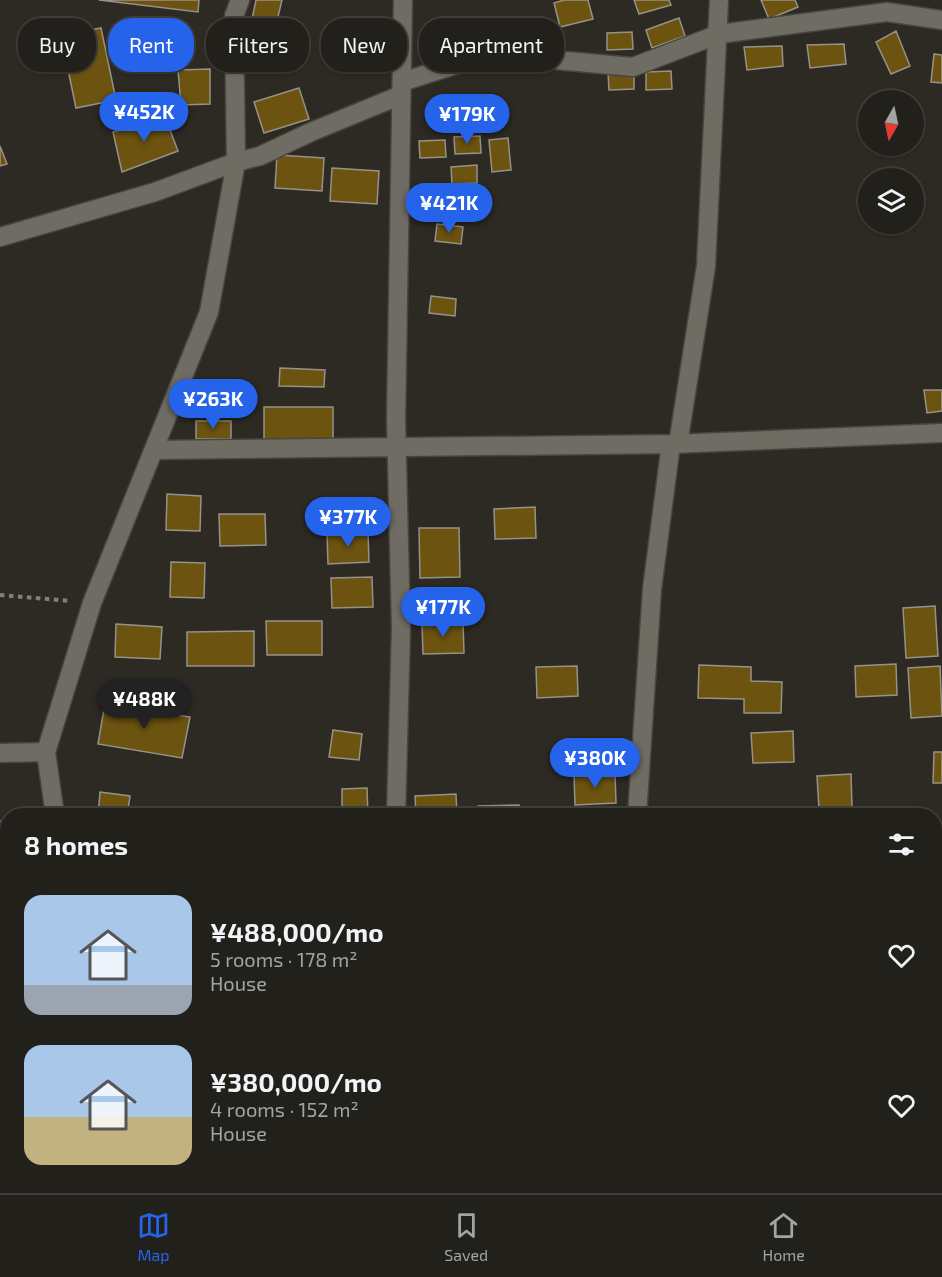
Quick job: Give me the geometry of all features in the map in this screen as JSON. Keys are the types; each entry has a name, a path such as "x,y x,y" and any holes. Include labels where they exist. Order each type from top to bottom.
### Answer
{"street":[{"path":"54,808 46,752 92,603 209,312 236,162 234,16 240,0"},
{"path":"396,808 401,628 396,449 403,0"},
{"path":"638,808 652,590 706,266 719,0"},
{"path":"0,237 155,192 236,162 260,156 401,89 489,54 633,67 719,34 887,12 942,20"},
{"path":"154,450 675,444 942,433"},
{"path":"0,753 46,752"}],"path":[{"path":"0,595 92,603"}],"building":[{"path":"99,0 199,0 198,12"},
{"path":"256,0 282,0 278,18 252,18"},
{"path":"564,0 588,0 593,19 564,26 564,18 558,18 554,3"},
{"path":"634,0 669,0 671,5 639,14"},
{"path":"761,0 795,0 798,7 769,19"},
{"path":"679,18 685,36 652,48 646,30"},
{"path":"101,28 108,72 110,72 116,100 76,108 68,72 96,72 96,29"},
{"path":"896,31 910,66 891,74 876,42"},
{"path":"632,32 633,49 607,50 607,33"},
{"path":"844,44 846,64 810,68 807,45"},
{"path":"782,46 783,66 747,70 744,47"},
{"path":"934,54 942,55 942,83 931,82"},
{"path":"206,69 206,72 210,72 210,104 181,105 178,72 194,72 194,70"},
{"path":"671,71 672,89 646,90 646,72"},
{"path":"634,72 634,89 609,90 608,73"},
{"path":"299,88 309,119 264,133 254,102"},
{"path":"165,117 178,151 122,172 113,132"},
{"path":"480,136 481,153 455,154 454,137"},
{"path":"508,138 511,170 492,172 489,140"},
{"path":"445,140 446,157 420,158 419,141"},
{"path":"0,146 7,164 0,166"},
{"path":"277,155 324,158 322,191 275,188"},
{"path":"477,165 477,183 452,184 451,167"},
{"path":"332,168 379,171 377,204 330,201"},
{"path":"437,224 463,227 461,244 435,241"},
{"path":"431,296 456,299 455,316 429,313"},
{"path":"280,368 325,370 324,387 279,386"},
{"path":"924,390 942,390 942,411 927,413"},
{"path":"214,391 240,394 238,410 213,408"},
{"path":"264,407 333,407 333,442 264,443"},
{"path":"196,421 231,421 231,439 196,439"},
{"path":"167,494 201,496 200,531 166,530"},
{"path":"535,507 536,538 495,539 494,509"},
{"path":"219,514 265,514 266,545 220,546"},
{"path":"419,528 459,528 460,577 420,578"},
{"path":"368,532 369,562 328,564 327,533"},
{"path":"171,562 205,563 204,598 170,597"},
{"path":"372,577 373,607 332,608 331,578"},
{"path":"935,606 938,656 906,658 903,608"},
{"path":"266,621 322,621 322,655 267,655"},
{"path":"463,622 464,653 423,654 422,624"},
{"path":"116,624 162,627 160,659 115,657"},
{"path":"254,631 254,666 187,666 187,632"},
{"path":"896,664 897,695 856,697 855,666"},
{"path":"699,665 751,667 751,681 782,682 781,713 744,713 744,699 698,698"},
{"path":"577,666 578,696 537,698 536,667"},
{"path":"940,666 942,716 911,718 908,668"},
{"path":"105,703 190,717 182,758 98,744"},
{"path":"333,730 362,734 359,760 329,757"},
{"path":"793,731 794,762 753,763 751,733"},
{"path":"934,752 942,752 942,783 933,783"},
{"path":"615,773 616,803 575,805 574,774"},
{"path":"851,774 852,807 819,808 817,776"},
{"path":"367,788 368,808 342,808 342,789"},
{"path":"100,792 130,796 128,808 99,808"},
{"path":"456,794 457,808 416,808 415,796"},
{"path":"519,805 519,808 478,808 478,806"}]}
